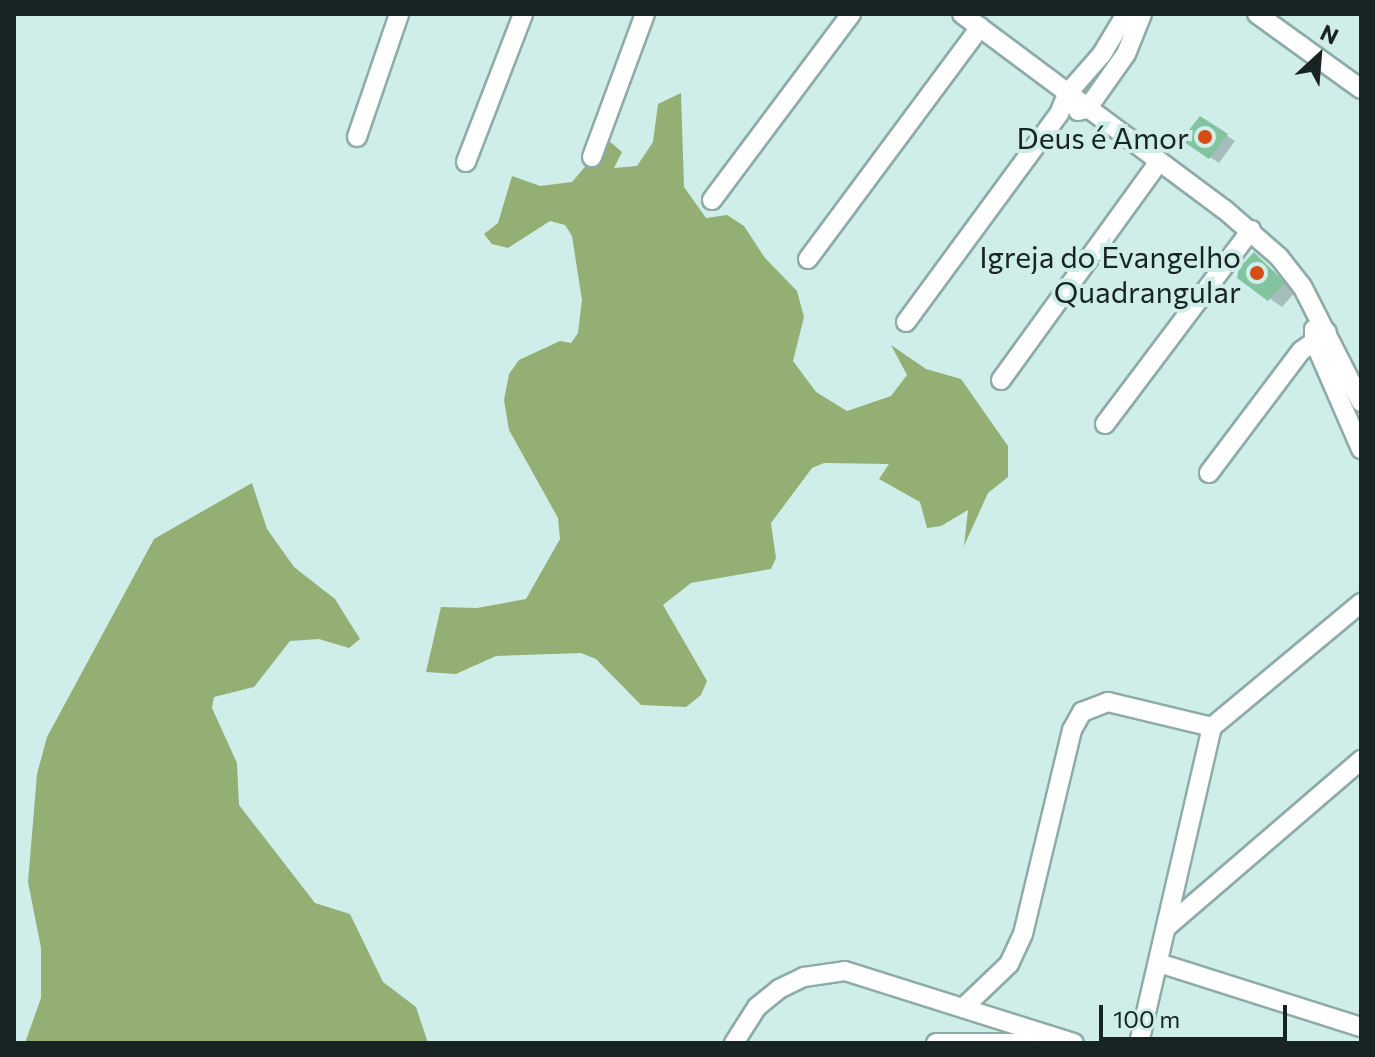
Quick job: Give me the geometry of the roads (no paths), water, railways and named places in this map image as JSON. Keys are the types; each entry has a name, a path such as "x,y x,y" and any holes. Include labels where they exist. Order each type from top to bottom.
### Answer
{"street":[{"path":"357,137 399,14"},
{"path":"466,162 523,14"},
{"path":"592,157 645,14"},
{"path":"712,200 851,14"},
{"path":"962,14 1251,230 1302,286 1361,449"},
{"path":"906,322 1059,114 1067,94 1102,54 1126,14"},
{"path":"1059,114 1087,109 1126,54 1142,14"},
{"path":"1257,14 1361,89"},
{"path":"808,259 980,27"},
{"path":"1001,380 1159,162"},
{"path":"1105,424 1251,230"},
{"path":"1320,337 1361,402"},
{"path":"1209,473 1320,337"},
{"path":"1139,1043 1212,727 1361,603"},
{"path":"963,1008 1000,975 1023,934 1072,730 1082,712 1108,702 1212,727"},
{"path":"1168,926 1361,760"},
{"path":"1159,963 1361,1027"},
{"path":"735,1042 757,1007 779,989 831,971 881,978 1074,1043"},
{"path":"936,1043 1028,1043"}],"place":[{"name":"Deus é Amor","path":"1205,137"},
{"name":"Igreja do Evangelho Quadrangular","path":"1257,273"}]}
